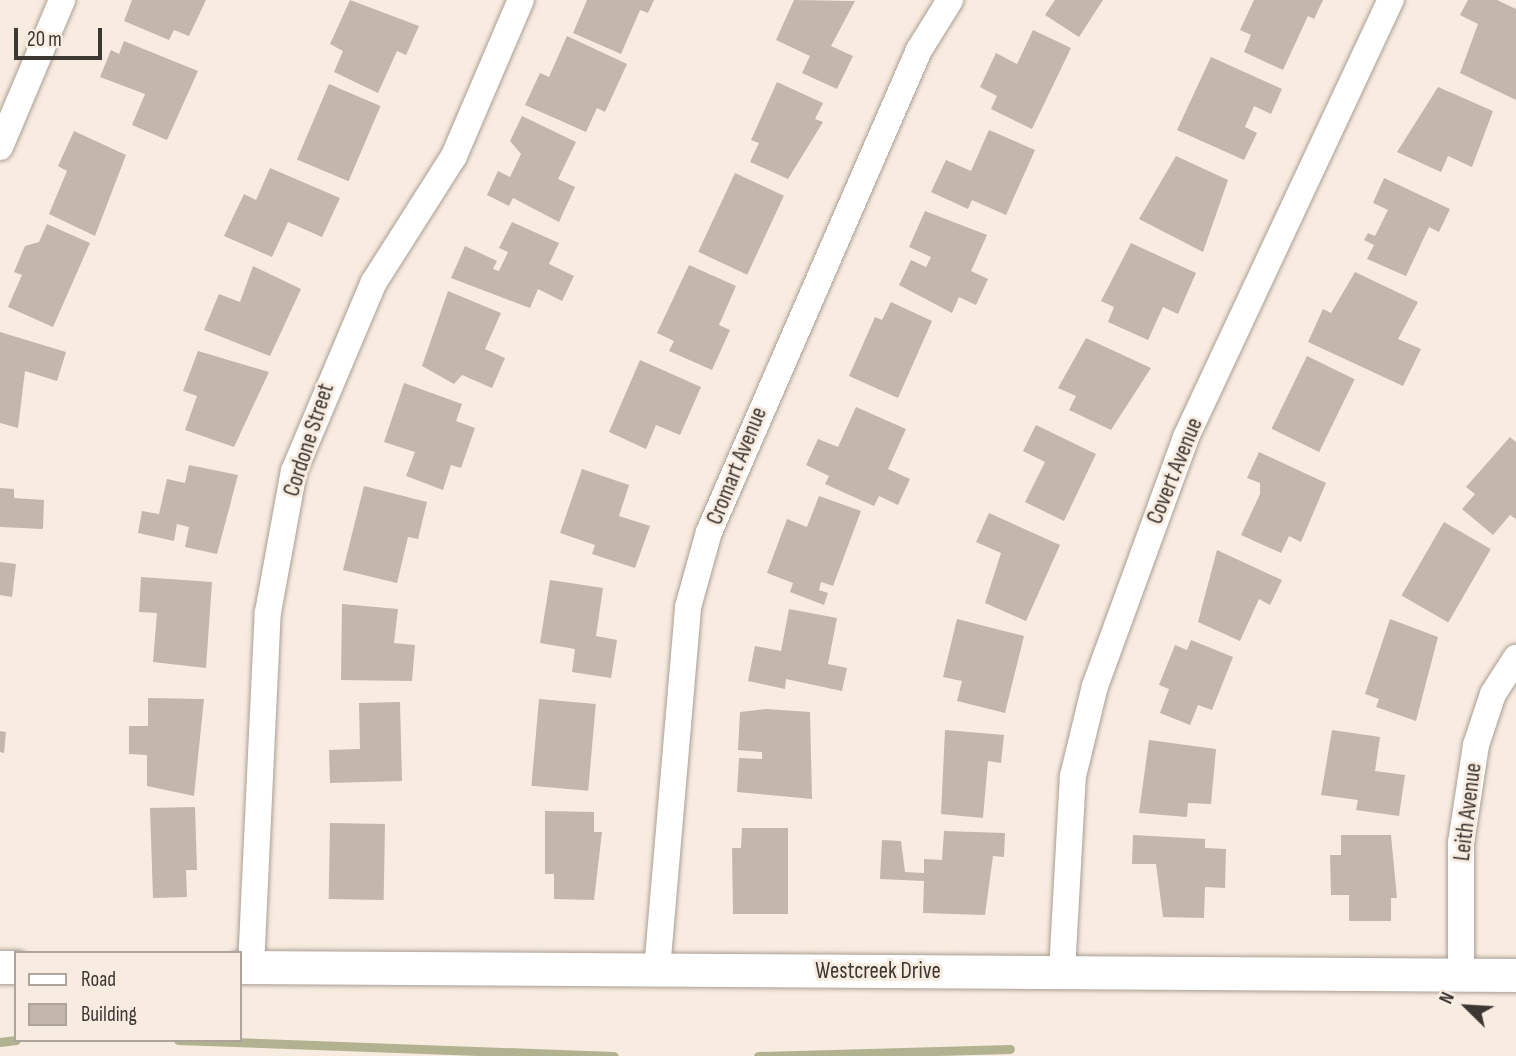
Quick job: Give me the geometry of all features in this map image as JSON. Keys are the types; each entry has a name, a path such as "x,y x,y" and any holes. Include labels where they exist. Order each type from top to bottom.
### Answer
{"street":[{"path":"0,147 62,0"},
{"name":"Cordone Street","path":"246,967 268,612 294,471 368,294 454,156 522,0"},
{"name":"Cromart Avenue","path":"657,970 688,607 709,532 919,50 950,0"},
{"name":"Covert Avenue","path":"1062,971 1073,776 1099,674 1186,438 1391,0"},
{"name":"Leith Avenue","path":"1461,975 1461,843 1476,745 1493,694 1516,658"},
{"name":"Westcreek Drive","path":"246,967 1516,975"}],"building":[{"path":"132,0 206,0 189,36 174,30 169,40 124,21"},
{"path":"350,0 419,26 406,55 397,51 378,93 334,72 343,51 330,44"},
{"path":"587,0 654,0 648,13 640,10 621,54 573,33"},
{"path":"794,0 855,1 831,46 853,56 837,89 802,73 810,56 776,40"},
{"path":"1055,0 1103,0 1079,37 1045,15"},
{"path":"1254,0 1323,0 1314,19 1308,16 1283,70 1244,52 1251,35 1240,30"},
{"path":"1468,0 1497,0 1516,9 1516,100 1460,73 1478,24 1460,15"},
{"path":"1033,30 1071,48 1032,129 991,109 997,96 980,87 996,53 1017,64"},
{"path":"567,36 627,64 605,112 597,108 586,132 525,105 540,73 549,77"},
{"path":"124,41 198,71 167,140 132,125 145,94 100,77 111,50 119,54"},
{"path":"1211,57 1282,89 1271,114 1254,106 1245,127 1257,133 1244,160 1177,130"},
{"path":"777,82 823,103 815,119 823,122 788,179 750,162 759,143 751,140"},
{"path":"329,84 381,106 349,181 297,159"},
{"path":"1438,87 1493,111 1472,167 1448,156 1441,172 1397,152"},
{"path":"522,116 576,142 558,179 575,187 559,222 513,198 509,206 487,195 498,171 510,177 521,154 510,141"},
{"path":"989,130 1035,150 1006,215 972,200 968,209 931,192 946,160 971,171"},
{"path":"74,131 126,155 95,236 49,214 67,171 58,166"},
{"path":"1176,156 1228,180 1203,252 1139,219"},
{"path":"270,168 340,198 322,237 288,222 272,257 224,236 244,194 256,200"},
{"path":"735,173 784,196 747,275 698,252"},
{"path":"1384,178 1450,209 1439,232 1429,227 1406,276 1367,259 1374,245 1364,240 1368,233 1375,236 1388,210 1373,203"},
{"path":"925,211 987,235 971,271 988,279 976,305 959,297 952,313 899,285 911,260 926,267 931,257 909,247"},
{"path":"512,222 559,243 549,264 574,276 562,301 538,289 530,308 451,278 465,246 497,261 493,269 499,271 508,252 499,248"},
{"path":"47,224 90,243 53,327 8,307 22,275 14,272 25,246 39,242"},
{"path":"1131,243 1196,273 1178,314 1163,307 1148,340 1108,322 1114,307 1101,301"},
{"path":"689,265 736,286 719,325 730,330 712,370 669,351 674,341 657,333"},
{"path":"253,266 301,289 270,356 204,330 219,294 240,302"},
{"path":"1355,272 1418,302 1398,339 1421,349 1403,386 1308,342 1323,309 1331,313"},
{"path":"448,291 501,313 485,349 505,358 492,388 462,375 454,384 422,366"},
{"path":"891,302 932,321 898,398 849,376 875,317 882,320"},
{"path":"0,332 66,352 57,381 25,371 18,428 0,423"},
{"path":"1086,338 1151,368 1111,430 1069,410 1076,396 1058,388"},
{"path":"198,351 269,372 234,447 185,430 197,396 183,391"},
{"path":"1307,356 1355,379 1319,452 1271,429"},
{"path":"640,360 701,387 680,435 656,425 646,449 609,432"},
{"path":"404,383 462,404 456,421 475,428 461,468 451,465 443,490 406,476 415,452 384,442"},
{"path":"856,407 906,429 888,469 910,479 898,505 879,496 874,506 825,484 829,476 806,465 818,439 838,447"},
{"path":"1036,425 1096,454 1064,521 1025,502 1045,462 1023,451"},
{"path":"1510,437 1516,442 1516,519 1510,515 1493,535 1462,509 1475,494 1466,487"},
{"path":"1259,452 1326,483 1301,542 1289,536 1281,553 1241,535 1260,494 1260,483 1247,478"},
{"path":"189,465 238,475 217,554 185,547 189,527 177,524 174,541 138,533 142,511 159,514 167,479 185,483"},
{"path":"582,469 629,485 619,516 650,526 635,568 592,554 595,545 560,533"},
{"path":"364,486 427,502 418,539 408,537 397,583 343,570"},
{"path":"0,488 14,489 14,498 44,500 43,529 0,527"},
{"path":"819,496 861,511 833,586 821,582 819,590 828,593 824,605 790,592 793,583 767,573 787,519 807,527"},
{"path":"989,513 1060,545 1026,621 985,603 1001,553 976,542"},
{"path":"1444,522 1491,549 1448,623 1402,596"},
{"path":"1217,550 1282,580 1270,605 1259,599 1240,641 1198,622"},
{"path":"0,562 16,564 12,597 0,595"},
{"path":"141,577 212,582 206,668 153,662 157,613 139,612"},
{"path":"550,580 603,588 596,636 617,640 611,678 572,672 575,649 540,643"},
{"path":"342,604 398,609 394,643 415,645 412,681 341,680"},
{"path":"789,609 837,618 828,664 847,668 842,691 786,679 785,689 748,681 755,646 781,651"},
{"path":"957,619 1024,636 1005,713 957,701 962,681 943,677"},
{"path":"1390,619 1438,637 1416,721 1376,707 1379,699 1365,694"},
{"path":"1191,640 1233,657 1212,710 1198,705 1190,725 1160,713 1169,689 1159,685 1175,645 1187,650"},
{"path":"148,698 204,699 194,796 147,786 147,755 129,754 129,726 148,726"},
{"path":"539,699 596,704 588,791 531,786"},
{"path":"400,702 402,781 330,783 329,750 360,749 359,703"},
{"path":"766,709 810,712 812,799 737,792 739,758 762,759 762,752 738,750 740,712"},
{"path":"945,730 1004,735 1001,763 988,761 983,818 941,814"},
{"path":"1332,730 1380,737 1375,771 1405,775 1399,816 1356,810 1358,800 1321,795"},
{"path":"0,731 6,732 4,753 0,752"},
{"path":"1149,740 1216,749 1211,804 1188,803 1187,817 1139,813"},
{"path":"195,807 197,870 186,870 187,897 153,898 150,808"},
{"path":"545,811 594,812 594,832 602,832 594,900 554,899 554,874 545,874"},
{"path":"330,823 385,824 384,900 329,899"},
{"path":"742,828 788,828 788,914 733,914 732,848 741,848"},
{"path":"944,831 1005,833 1004,857 993,856 985,915 923,913 924,881 880,879 882,840 901,841 905,872 924,873 924,859 942,860"},
{"path":"1133,835 1205,839 1205,848 1226,849 1225,888 1205,887 1204,918 1163,917 1156,864 1132,864"},
{"path":"1341,835 1391,835 1397,898 1391,898 1391,921 1349,921 1349,895 1331,895 1330,855 1341,855"}],"waterway":[{"path":"0,1042 14,1040"},
{"path":"232,1042 614,1056"},
{"path":"758,1056 1010,1049"}]}
